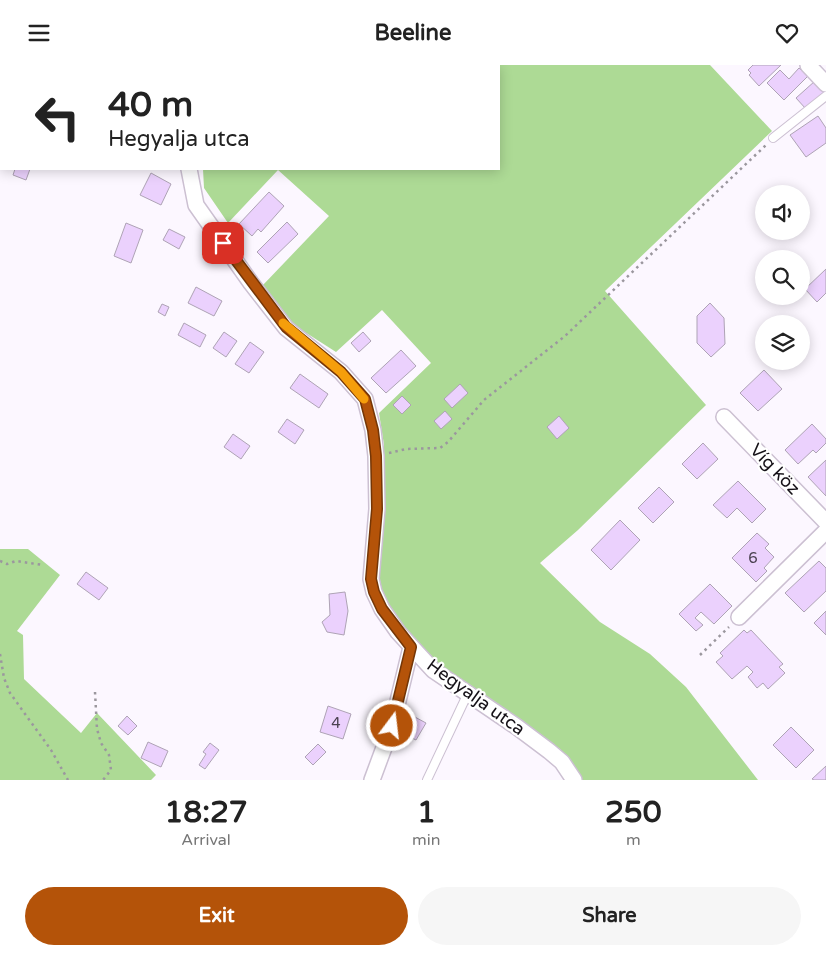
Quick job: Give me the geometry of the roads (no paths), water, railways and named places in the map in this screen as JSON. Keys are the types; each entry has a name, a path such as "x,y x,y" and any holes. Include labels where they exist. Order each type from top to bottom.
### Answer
{"street":[{"path":"808,65 826,84"},
{"name":"Hegyalja utca","path":"189,170 196,205 251,283 286,327 341,372 365,399 373,430 376,456 377,509 371,579 374,592 382,609 411,647 433,670 517,727 562,761 574,780"},
{"name":"Víg köz","path":"724,417 826,522"},
{"path":"739,617 826,531"},
{"path":"372,780 392,726 411,647"}],"lane":[{"path":"773,138 826,96"},
{"path":"427,780 468,693"}]}
